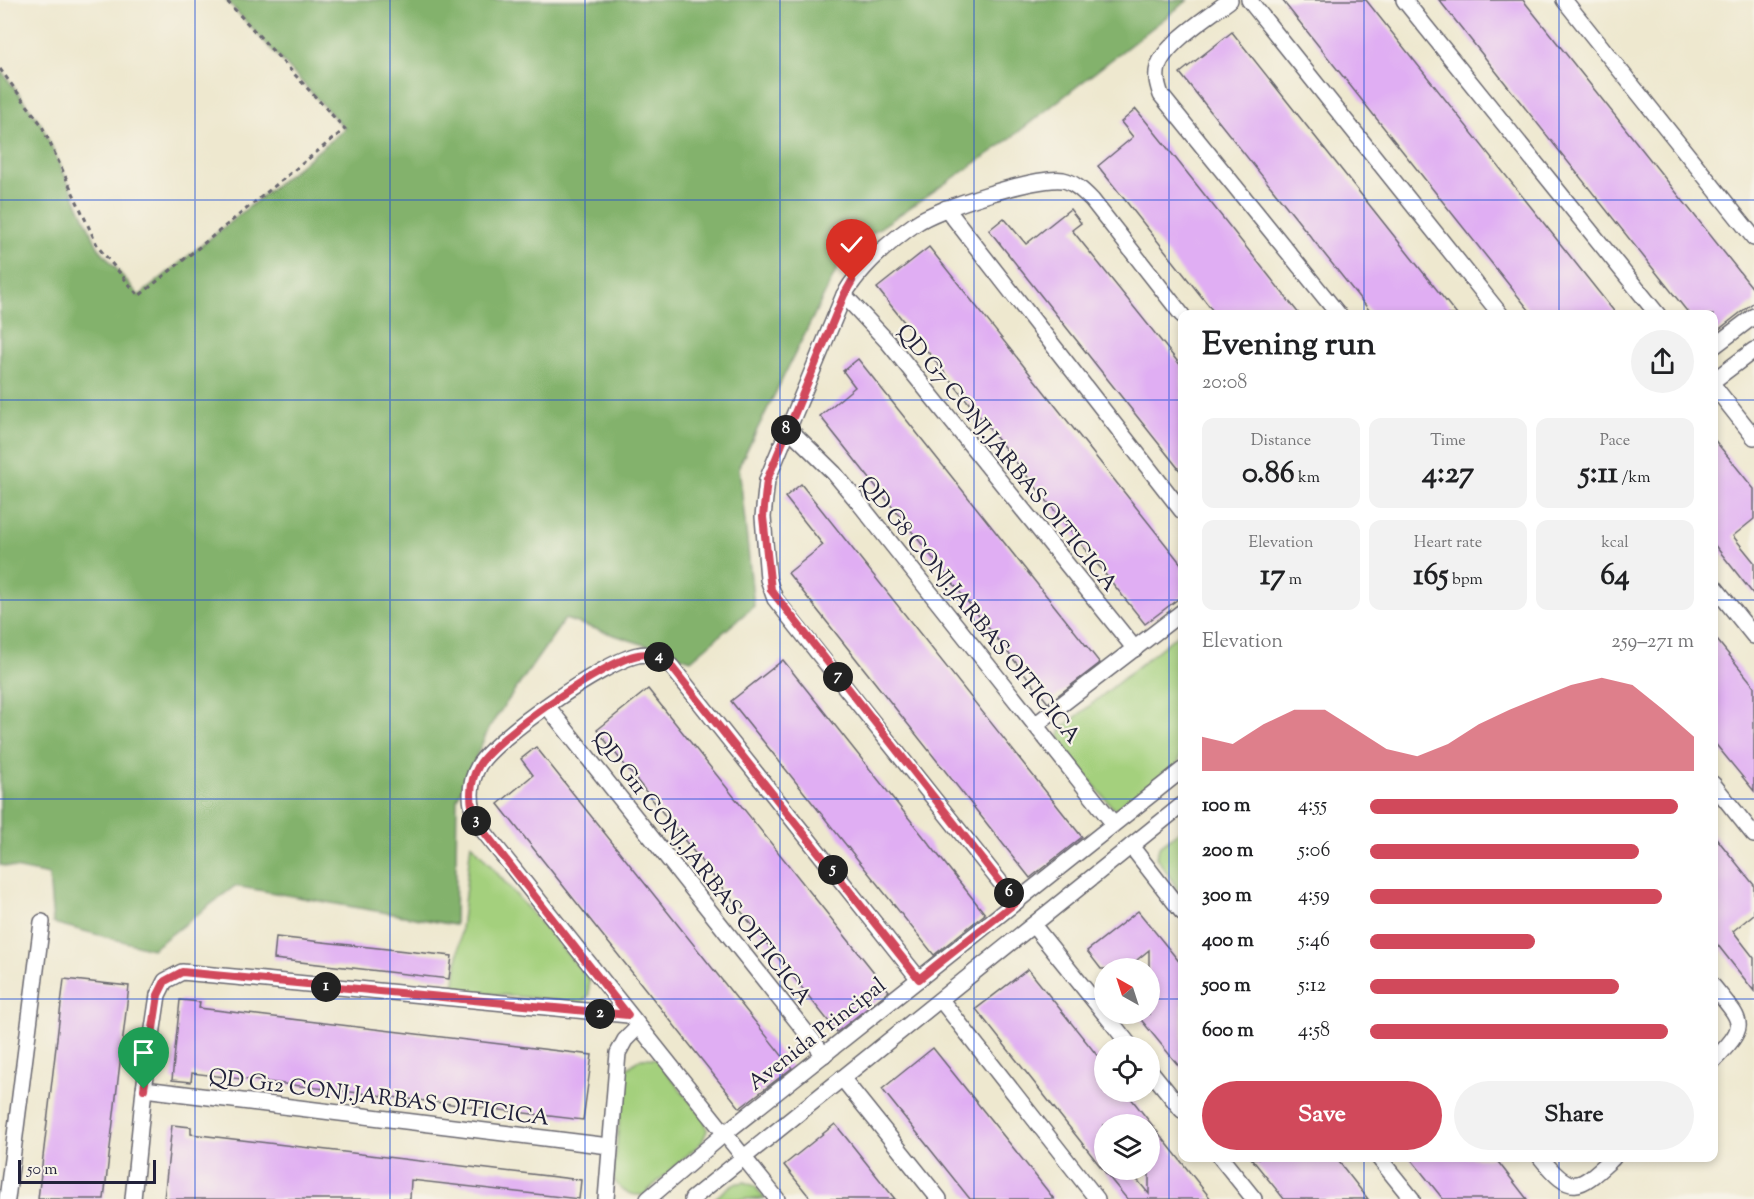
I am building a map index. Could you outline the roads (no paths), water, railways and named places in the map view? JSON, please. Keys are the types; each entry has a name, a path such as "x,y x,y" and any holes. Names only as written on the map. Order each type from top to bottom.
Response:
{"street":[{"path":"1230,0 1166,51 1158,66 1156,80 1161,95 1335,310"},
{"path":"1249,0 1497,310"},
{"path":"1404,0 1654,310"},
{"path":"1564,0 1754,238"},
{"path":"1016,902 775,599 768,579 763,499 767,480 787,427 844,295 869,262 915,223 946,208 1044,179 1065,180 1082,189 1092,200 1178,310"},
{"path":"946,208 1178,506"},
{"name":"QD G7 CONJ.JARBAS OITICICA","path":"844,295 888,342 1135,649"},
{"path":"1718,343 1754,316"},
{"path":"1718,379 1754,350"},
{"path":"1718,389 1754,436"},
{"name":"QD G8 CONJ.JARBAS OITICICA","path":"787,427 834,473 1113,824"},
{"path":"1718,591 1754,636"},
{"path":"1035,725 1178,615"},
{"path":"777,1199 477,823 471,807 473,778 480,764 547,706 616,662 636,655 650,654 662,658 671,666 919,979"},
{"name":"QD G11 CONJ.JARBAS OITICICA","path":"547,706 824,1055"},
{"name":"Avenida Principal","path":"648,1199 724,1134 1178,773"},
{"path":"1718,790 1754,836"},
{"path":"692,1199 1178,809"},
{"path":"1131,846 1178,907"},
{"path":"7,1199 42,922"},
{"path":"1033,925 1094,1001"},
{"path":"133,1199 144,1089 158,995 165,981 182,972 633,1021"},
{"path":"1718,992 1737,1015 1740,1026 1736,1037 1718,1056"},
{"path":"941,1000 1097,1199"},
{"path":"606,1199 618,1053 633,1021"},
{"path":"1112,1024 1122,1036"},
{"path":"842,1078 939,1199"},
{"path":"1160,1083 1178,1105"},
{"name":"QD G12 CONJ.JARBAS OITICICA","path":"144,1089 609,1146"},
{"path":"1224,1162 1254,1199"},
{"path":"1382,1162 1412,1199"},
{"path":"1543,1162 1558,1180 1568,1185 1581,1184 1590,1179 1609,1162"}]}
